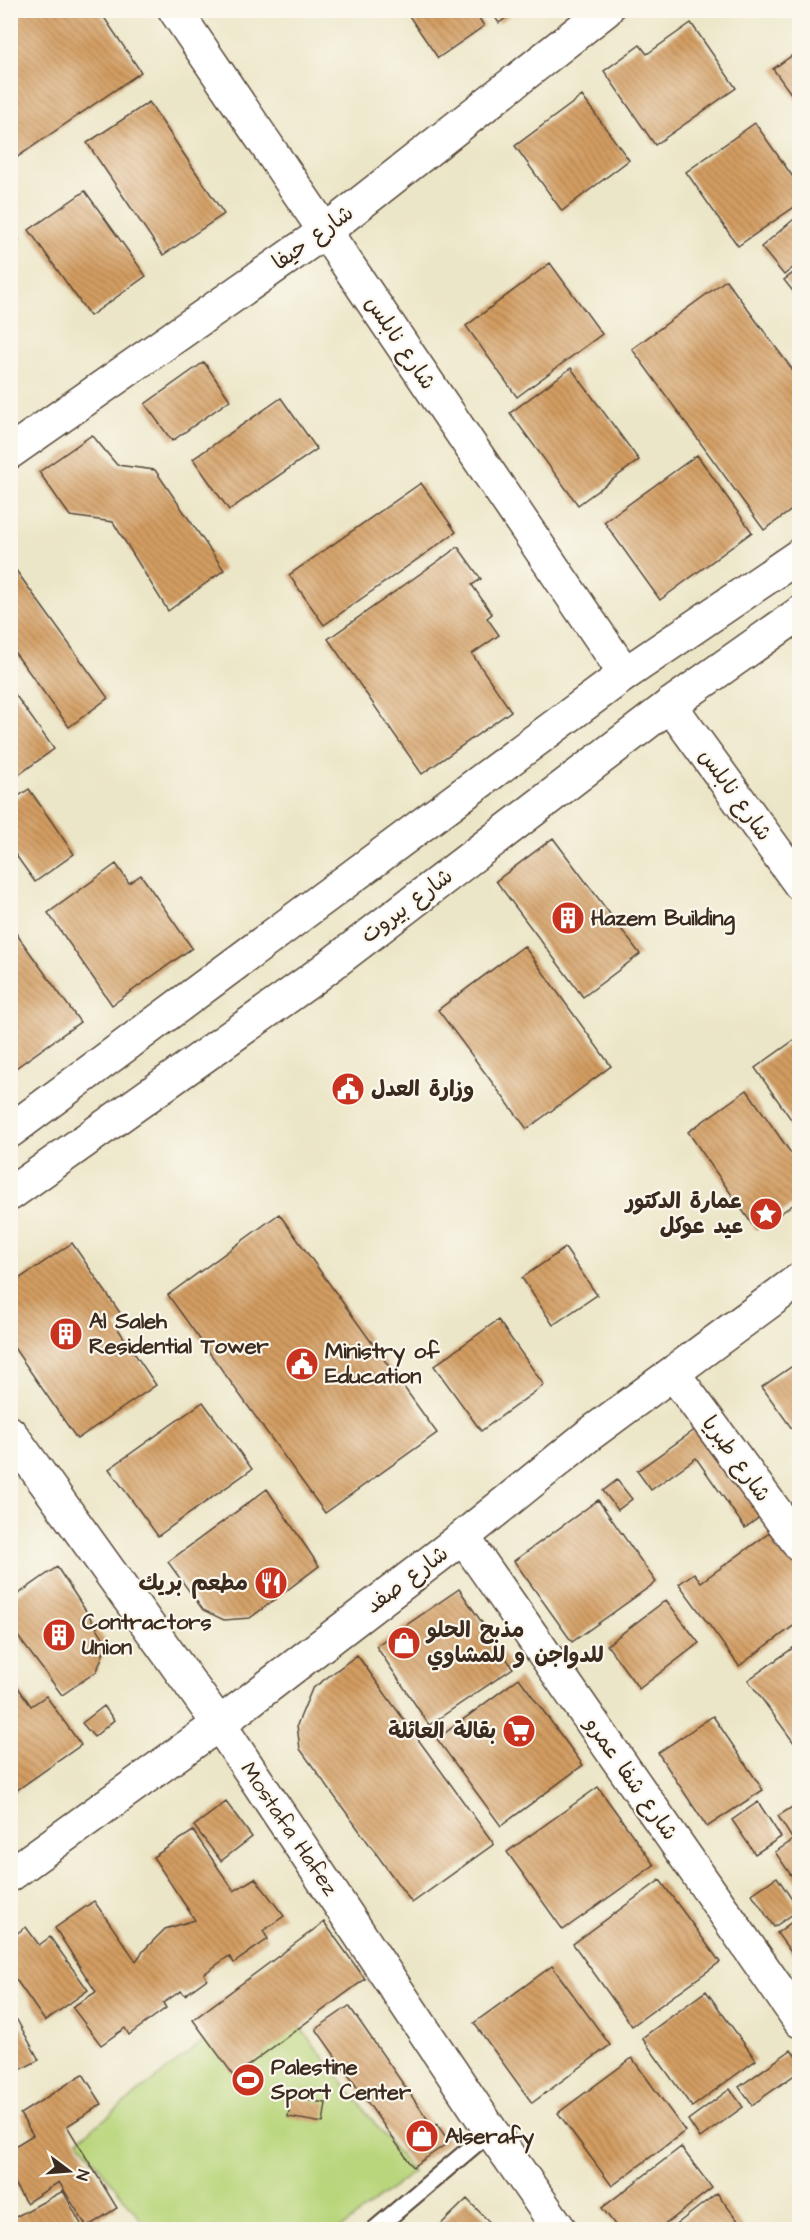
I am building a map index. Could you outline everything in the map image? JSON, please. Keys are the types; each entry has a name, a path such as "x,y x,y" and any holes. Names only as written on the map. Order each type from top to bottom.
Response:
{"street":[{"name":"شارع نابلس","path":"175,10 626,675"},
{"name":"شارع حيفا","path":"10,452 324,232 606,10"},
{"path":"10,1131 626,675 800,555"},
{"name":"شارع بيروت","path":"10,1194 311,980 669,705 800,613"},
{"name":"شارع نابلس","path":"669,705 800,884"},
{"name":"شارع صفد","path":"10,1875 219,1724 463,1537 590,1434 800,1279"},
{"name":"شارع طبريا","path":"673,1373 800,1545"},
{"name":"Mostafa Hafez","path":"10,1433 219,1724 491,2131 560,2229"},
{"name":"شارع شفا عمرو","path":"463,1537 800,2021"}],"lane":[{"path":"374,2229 491,2131"}],"green space":[{"name":"Palestine Sport Center","path":"270,1989 413,2172 340,2229 148,2229 78,2140"}],"building":[{"path":"10,10 99,10 141,72 10,162"},
{"path":"405,10 474,10 484,26 438,58"},
{"path":"490,10 517,10 499,23"},
{"path":"691,23 736,88 655,145 604,71 640,45 647,54"},
{"path":"800,50 800,106 773,69"},
{"path":"582,96 629,160 562,211 515,146"},
{"path":"149,102 224,214 163,255 87,143"},
{"path":"755,123 800,187 800,203 738,246 686,172"},
{"path":"85,191 146,276 90,316 29,230"},
{"path":"800,214 800,262 784,275 761,247"},
{"path":"10,229 19,240 10,246"},
{"path":"550,263 602,334 517,397 466,326"},
{"path":"800,268 800,300 784,280"},
{"path":"726,280 800,380 800,504 764,530 632,349"},
{"path":"204,362 230,400 172,441 145,404"},
{"path":"571,368 639,460 578,505 510,413"},
{"path":"281,398 317,449 229,510 193,459"},
{"path":"92,435 117,465 155,470 224,570 168,611 113,522 70,516 39,472"},
{"path":"697,455 752,532 660,600 604,522"},
{"path":"421,483 456,532 324,625 289,575"},
{"path":"458,547 481,579 472,585 492,614 487,618 499,635 472,654 511,711 422,774 328,639"},
{"path":"10,562 108,698 69,727 10,646"},
{"path":"14,693 54,749 10,781 10,696"},
{"path":"29,789 74,854 35,882 10,847 10,802"},
{"name":"Hazem Building","path":"553,838 640,954 583,997 496,881"},
{"path":"116,864 129,883 141,875 192,948 112,1005 48,913"},
{"path":"10,925 80,1022 10,1072"},
{"path":"524,946 611,1066 527,1129 438,1010"},
{"path":"800,1036 800,1132 755,1068"},
{"path":"747,1090 800,1166 800,1200 756,1230 688,1132"},
{"name":"Ministry of Education","path":"279,1214 437,1433 325,1513 168,1295"},
{"name":"Al Saleh Residential Tower","path":"72,1243 125,1320 116,1326 156,1385 77,1439 10,1342 10,1285"},
{"path":"565,1248 597,1295 553,1325 522,1278"},
{"path":"498,1320 544,1385 481,1431 434,1366"},
{"path":"800,1361 800,1440 762,1387"},
{"path":"203,1402 252,1469 158,1536 109,1469"},
{"path":"703,1424 766,1512 745,1528 696,1458 651,1490 637,1471"},
{"path":"617,1480 632,1499 618,1510 603,1491"},
{"path":"267,1489 319,1566 250,1618 224,1620 203,1610 168,1562"},
{"path":"598,1500 656,1582 572,1642 514,1561"},
{"path":"772,1531 800,1569 800,1621 739,1666 679,1584 694,1573 701,1582"},
{"name":"Contractors Union","path":"57,1567 107,1643 97,1671 62,1695 10,1626 10,1600"},
{"path":"459,1589 513,1668 429,1725 376,1646"},
{"path":"666,1600 699,1643 639,1689 607,1645"},
{"path":"800,1643 800,1751 748,1680"},
{"path":"357,1655 494,1844 412,1903 300,1749 297,1725 312,1689"},
{"path":"10,1676 31,1706 46,1696 81,1745 10,1795"},
{"path":"519,1678 583,1765 501,1826 437,1739"},
{"path":"104,1706 114,1720 94,1737 82,1723"},
{"path":"713,1716 763,1790 707,1827 658,1753"},
{"path":"598,1787 654,1865 563,1930 507,1852"},
{"path":"226,1802 252,1837 221,1861 194,1826"},
{"path":"758,1802 781,1837 755,1854 732,1820"},
{"path":"800,1802 800,1888 775,1852 793,1840 778,1816"},
{"path":"193,1831 234,1891 255,1878 284,1916 263,1931 268,1939 234,1963 229,1956 204,1974 207,1979 185,1995 181,1991 163,2003 166,2008 129,2035 125,2028 101,2045 72,2007 96,1992 55,1928 94,1901 136,1961 165,1929 195,1920 153,1857"},
{"path":"777,1877 799,1910 774,1927 752,1894"},
{"path":"660,1880 720,1962 632,2026 573,1944"},
{"path":"800,1916 800,1965 777,1933"},
{"path":"324,1922 365,1979 234,2076 193,2020"},
{"path":"26,1927 39,1945 50,1937 88,1990 45,2021 10,1971 10,1948 14,1946 10,1938"},
{"path":"552,1966 610,2045 532,2103 474,2023"},
{"path":"706,1991 756,2060 692,2107 642,2038"},
{"path":"349,2006 433,2127 437,2124 449,2142 413,2167 316,2029"},
{"path":"17,2020 39,2060 10,2075 10,2023"},
{"path":"791,2050 800,2062 800,2071 752,2105 739,2087"},
{"path":"632,2058 685,2131 612,2186 558,2113"},
{"path":"83,2074 102,2104 67,2126 117,2208 87,2227 59,2182 26,2203 10,2177 10,2149 33,2135 20,2114"},
{"path":"730,2089 743,2107 700,2138 688,2120"},
{"path":"291,2098 326,2103 323,2123 288,2117"},
{"path":"681,2147 712,2188 658,2230 619,2230 602,2208"},
{"path":"63,2191 84,2230 10,2230 10,2220"},
{"path":"717,2193 745,2230 669,2230"},
{"path":"467,2199 497,2230 435,2230"}],"place":[{"name":"Hazem Building","path":"568,918"},
{"name":"وزارة العدل","path":"348,1089"},
{"name":"عمارة الدكتور عيد عوكل","path":"766,1214"},
{"name":"Al Saleh Residential Tower","path":"66,1334"},
{"name":"Ministry of Education","path":"302,1364"},
{"name":"مطعم بريك","path":"271,1583"},
{"name":"Contractors Union","path":"59,1635"},
{"name":"مذبح الحلو للدواجن و للمشاوي","path":"404,1643"},
{"name":"بقالة العائلة","path":"519,1731"},
{"name":"Palestine Sport Center","path":"248,2080"},
{"name":"Alserafy","path":"422,2136"}]}
